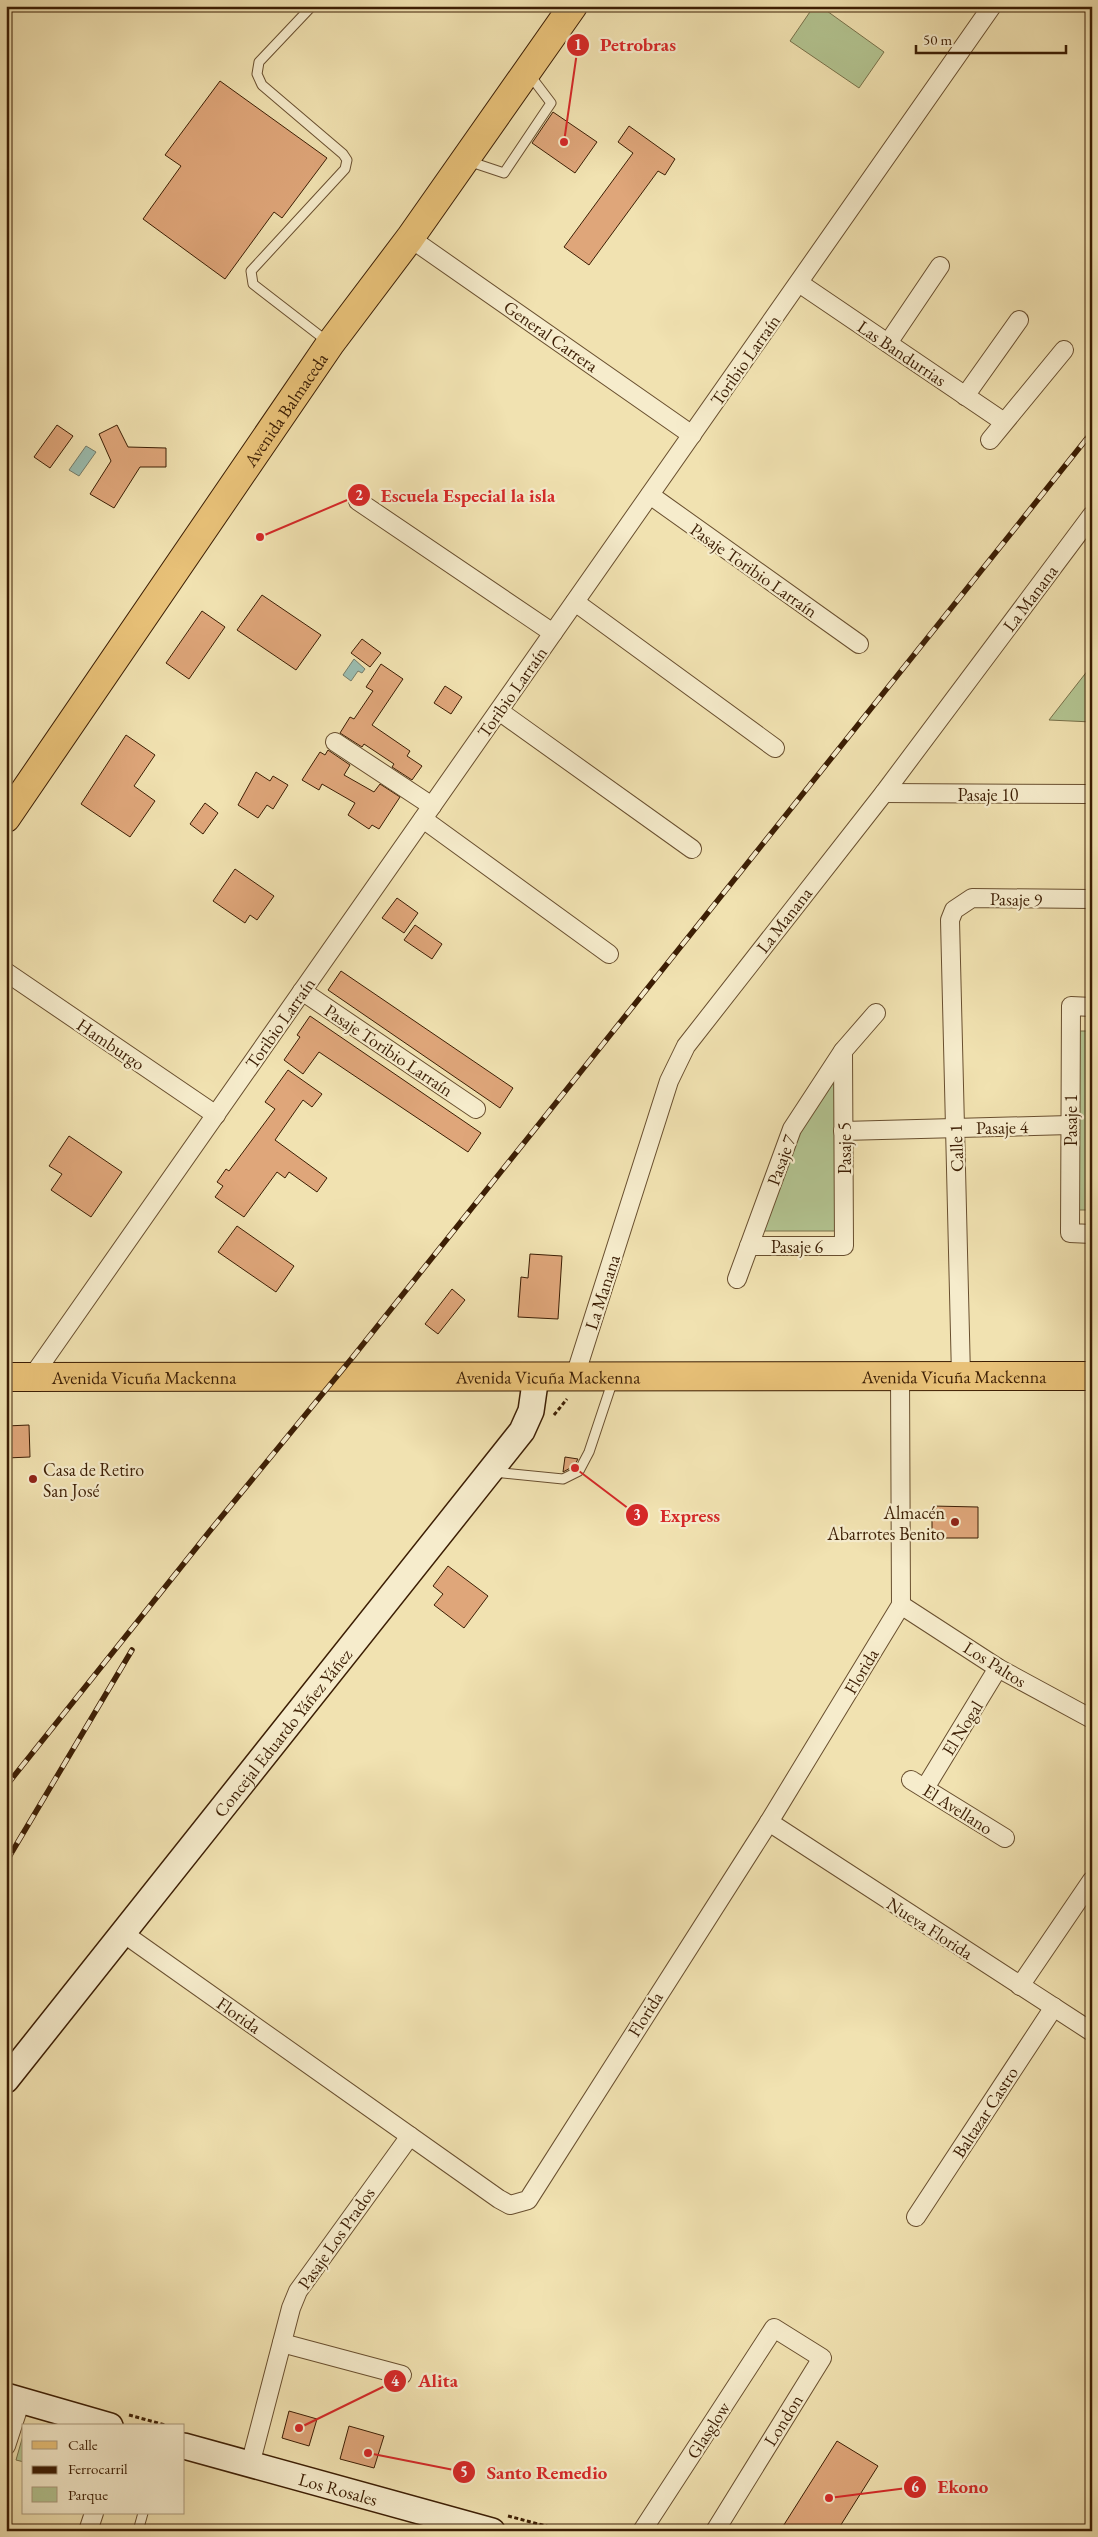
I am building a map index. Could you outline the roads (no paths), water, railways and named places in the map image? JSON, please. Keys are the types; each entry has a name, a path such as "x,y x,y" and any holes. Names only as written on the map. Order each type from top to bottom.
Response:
{"main road":[{"name":"Avenida Balmaceda","path":"6,818 330,344 410,238 573,6"},
{"name":"Avenida Vicuña Mackenna","path":"19,1377 1092,1376"}],"street":[{"name":"Toribio Larraín","path":"19,1377 216,1115 992,6"},
{"name":"General Carrera","path":"410,238 692,434"},
{"path":"888,343 940,266"},
{"name":"Las Bandurrias","path":"799,283 1004,422"},
{"path":"965,396 1020,320"},
{"path":"990,440 1064,350"},
{"name":"Pasaje Toribio Larraín","path":"650,495 859,644"},
{"path":"358,501 553,633"},
{"name":"La Manana","path":"575,1376 667,1087 677,1062 696,1032 884,793 1092,516"},
{"path":"575,602 775,748"},
{"path":"499,711 692,849"},
{"path":"335,742 609,954"},
{"name":"Pasaje 10","path":"884,793 1092,794"},
{"name":"Pasaje 9","path":"950,920 954,910 972,898 1092,899"},
{"name":"Calle 1","path":"950,920 961,1376"},
{"name":"Hamburgo","path":"6,972 216,1115"},
{"name":"Pasaje Toribio Larraín","path":"302,991 476,1109"},
{"name":"Pasaje 1","path":"1092,1007 1071,1006 1070,1125 1070,1233 1092,1234"},
{"name":"Pasaje 7","path":"737,1279 792,1129 843,1051 876,1013"},
{"name":"Pasaje 5","path":"843,1051 844,1246"},
{"name":"Pasaje 4","path":"843,1131 1070,1125"},
{"name":"Pasaje 6","path":"749,1246 844,1246"},
{"name":"Concejal Eduardo Yáñez Yáñez","path":"6,2080 528,1422 536,1376"},
{"path":"900,1376 901,1605"},
{"name":"Los Paltos","path":"901,1605 998,1668 1092,1719"},
{"name":"Florida","path":"123,1933 504,2203 517,2205 528,2200 769,1822 901,1605"},
{"name":"El Nogal","path":"918,1784 998,1668"},
{"name":"El Avellano","path":"918,1784 1005,1838"},
{"name":"Nueva Florida","path":"769,1822 1092,2032"},
{"path":"1020,1986 1092,1880"},
{"name":"Baltazar Castro","path":"916,2217 1054,2007"},
{"name":"Pasaje Los Prados","path":"250,2465 291,2308 305,2279 410,2136"},
{"name":"Glasglow","path":"642,2531 774,2328"},
{"name":"London","path":"714,2531 822,2358 774,2328"},
{"path":"282,2343 402,2375"},
{"path":"6,2446 14,2398 103,2424"},
{"name":"Los Rosales","path":"185,2446 480,2529"},
{"path":"88,2531 94,2514"}],"lane":[{"path":"312,6 259,62 257,74 262,85 343,154 347,160 345,169 251,271 251,278 253,284 330,344"},
{"path":"466,160 504,173 552,103 527,72"},
{"path":"489,1472 564,1480 579,1471 589,1452 615,1376"},
{"path":"138,2531 143,2514"}],"railway":[{"path":"6,1786 209,1532 352,1358 1092,432"},
{"path":"6,1862 132,1650"}],"place":[{"name":"Petrobras","path":"564,142"},
{"name":"Escuela Especial la isla","path":"260,537"},
{"name":"Express","path":"575,1468"},
{"name":"Casa de Retiro San José","path":"33,1479"},
{"name":"Almacén Abarrotes Benito","path":"955,1522"},
{"name":"Alita","path":"299,2428"},
{"name":"Santo Remedio","path":"368,2453"},
{"name":"Ekono","path":"829,2498"}]}
